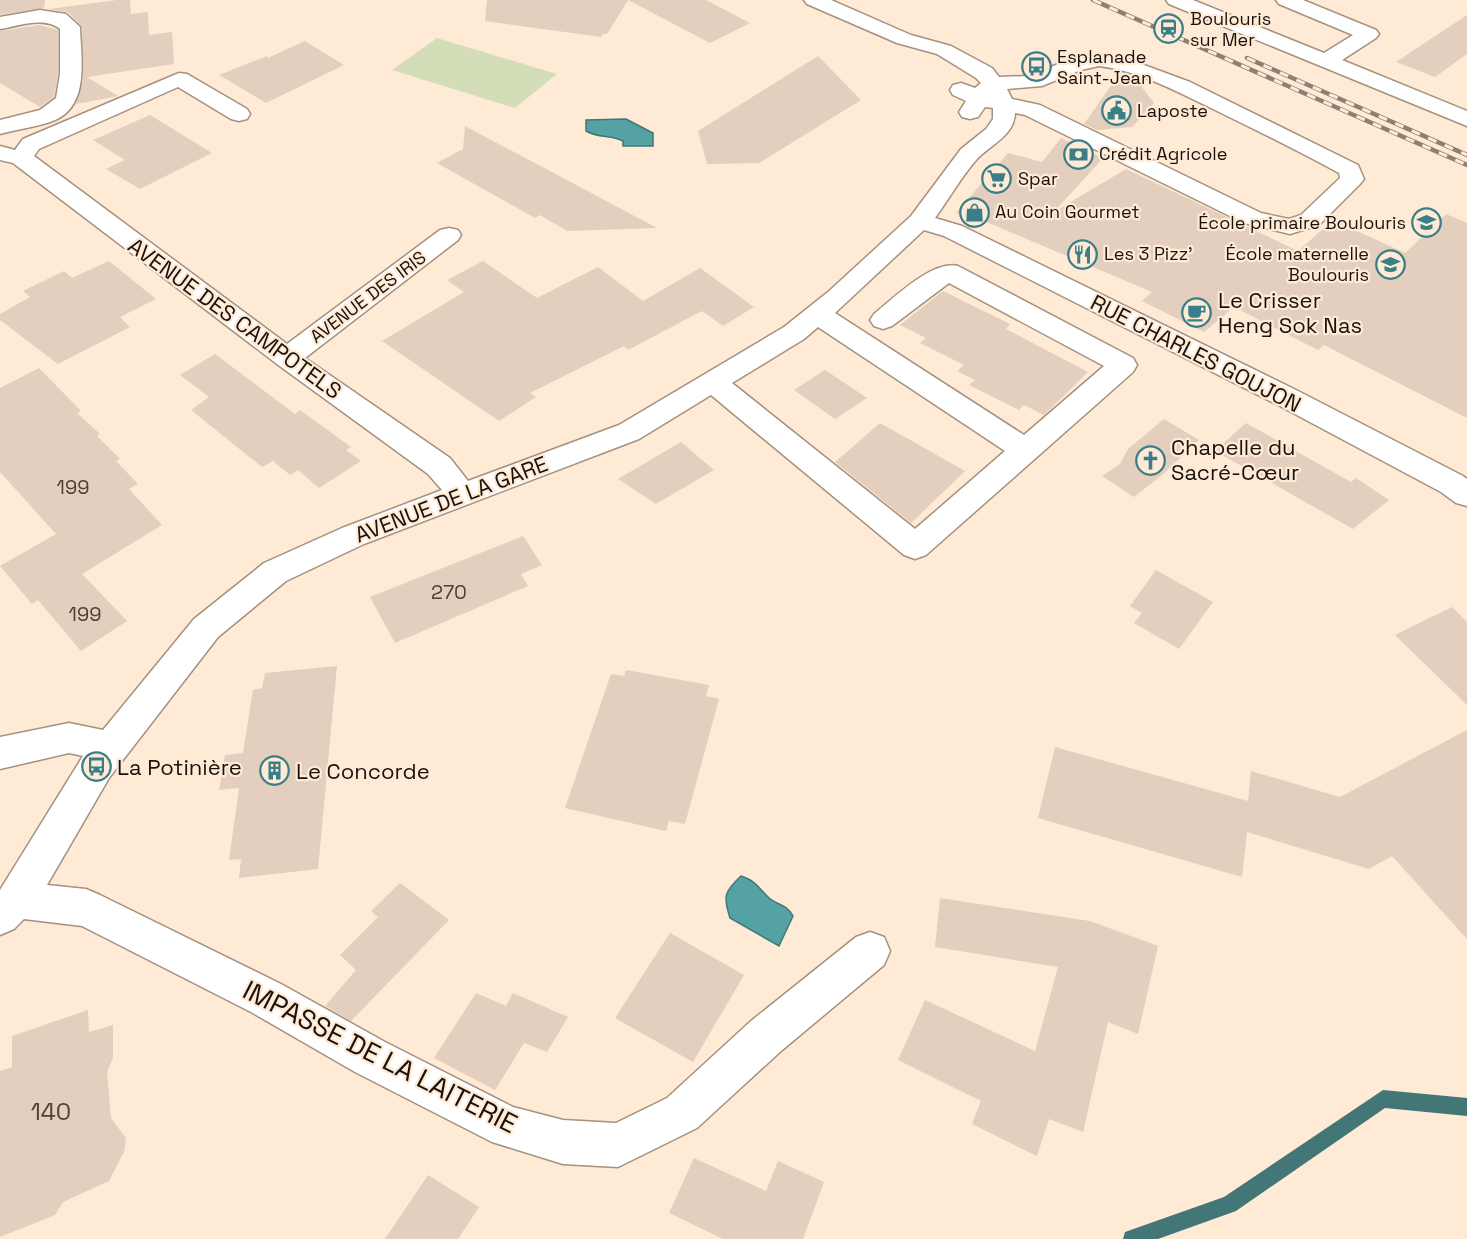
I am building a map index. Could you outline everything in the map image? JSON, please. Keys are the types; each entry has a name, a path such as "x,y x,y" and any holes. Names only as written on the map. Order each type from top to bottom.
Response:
{"street":[{"path":"814,0 904,39 944,50 962,58 984,73 976,97 969,154"},
{"path":"1176,0 1467,119"},
{"path":"1286,0 1369,34 1325,62"},
{"path":"0,23 40,16 59,18 70,27 71,74 66,101 48,115 0,127"},
{"path":"904,39 928,56 976,97 1004,106 1032,110 1253,218 1290,227 1310,220 1352,179 1350,170 1282,134 1167,79 1114,62 1097,60 1071,66 1032,82 976,97"},
{"path":"0,175 31,144 179,79 239,114"},
{"name":"AVENUE DE LA GARE","path":"9,908 96,766 111,747 206,628 275,572 353,536 629,432 795,333 920,221 969,154 994,134 1004,119 1004,106"},
{"name":"AVENUE DES CAMPOTELS","path":"16,158 287,358 439,466 463,495"},
{"name":"RUE CHARLES GOUJON","path":"920,221 953,231 1288,398 1452,484 1467,495"},
{"name":"AVENUE DES IRIS","path":"287,358 449,235"},
{"path":"713,382 915,547 1123,365 949,272 936,279 884,320"},
{"path":"818,314 1025,450"},
{"path":"0,753 69,738 111,747"},
{"name":"IMPASSE DE LA LAITERIE","path":"9,908 86,908 266,998 370,1057 507,1128 563,1142 618,1145 682,1113 766,1036 870,951"}],"green space":[{"path":"437,38 557,74 515,108 392,70"}],"water":[{"path":"626,119 653,133 653,146 623,146 623,141 586,131 586,120"},
{"path":"741,876 753,882 770,899 787,908 793,916 779,946 730,918 726,895"}],"building":[{"path":"0,0 45,0 44,8 0,15"},
{"path":"130,0 131,14 148,12 149,35 172,32 174,64 87,77 118,96 76,104 83,80 82,27 68,12 49,9"},
{"path":"487,0 628,0 607,34 601,37 485,21"},
{"path":"628,0 706,0 750,23 710,43"},
{"path":"1467,15 1467,54 1435,77 1396,62"},
{"path":"39,25 58,30 58,74 54,97 40,107 0,83 0,31"},
{"path":"305,41 344,65 266,103 219,75 267,56 268,58"},
{"path":"818,56 861,100 759,163 707,164 698,131"},
{"path":"1117,77 1138,82 1154,103 1132,127 1097,130 1084,124"},
{"path":"150,115 212,153 140,189 106,169 125,160 93,140"},
{"path":"465,126 657,228 567,231 540,215 535,218 437,163 463,149"},
{"path":"1061,138 1103,158 1054,212 1126,169 1298,251 1333,220 1405,253 1446,214 1467,223 1467,418 1324,345 1318,350 1234,307 1204,332 1142,301 1152,292 989,223 956,213 1008,153 1042,162"},
{"path":"109,261 156,299 120,317 130,327 58,364 0,320 0,314 30,297 23,291 64,271 72,278"},
{"path":"483,261 537,298 598,267 643,301 700,268 754,307 723,326 702,311 628,350 624,346 530,393 536,397 499,421 382,341 464,292 447,280"},
{"path":"943,291 1010,324 1006,329 1088,372 1044,415 1024,405 1019,410 969,385 975,380 957,371 964,365 920,343 926,338 900,325"},
{"path":"215,354 295,414 300,410 351,447 346,450 361,461 319,488 298,470 290,475 273,461 262,467 191,410 209,397 180,375"},
{"path":"39,368 81,411 77,413 100,434 97,436 120,459 116,461 138,484 129,489 162,525 82,574 127,621 81,651 38,600 32,604 0,566 56,534 0,472 0,388"},
{"path":"825,370 867,398 835,419 794,390"},
{"name":"Chapelle du Sacré-Cœur","path":"1164,419 1199,440 1162,475 1134,497 1102,476 1120,464 1128,449"},
{"path":"880,423 965,471 911,523 835,462"},
{"path":"1246,423 1351,482 1356,478 1389,500 1353,529 1215,451"},
{"path":"681,442 714,470 656,504 618,479"},
{"path":"523,536 542,565 521,574 528,586 395,643 370,597"},
{"path":"1156,570 1213,602 1179,649 1134,623 1142,613 1130,606"},
{"path":"1452,607 1467,622 1467,705 1395,635"},
{"name":"Le Concorde","path":"337,666 318,869 239,878 241,859 229,860 239,788 219,790 225,755 243,753 253,690 262,688 265,673"},
{"path":"626,670 709,685 706,696 719,699 685,824 669,821 666,831 565,808 611,674 624,676"},
{"path":"1467,730 1467,939 1392,856 1369,869 1247,832 1242,877 1038,818 1055,747 1248,801 1251,771 1340,797"},
{"path":"400,883 449,920 351,1021 325,1006 356,970 340,955 378,917 371,911"},
{"path":"940,898 1090,921 1158,946 1138,1034 1108,1022 1083,1132 1049,1119 1037,1156 972,1124 981,1101 898,1060 925,1000 1035,1051 1058,967 935,947"},
{"path":"670,933 744,975 693,1062 615,1018"},
{"path":"476,993 506,1006 513,993 568,1017 547,1052 524,1043 495,1090 434,1058"},
{"path":"88,1010 89,1032 113,1025 113,1058 107,1072 111,1118 126,1138 124,1152 109,1181 63,1202 55,1215 0,1237 0,1071 12,1067 12,1036"},
{"path":"694,1158 766,1191 778,1161 824,1182 803,1239 723,1239 669,1213"},
{"path":"428,1175 479,1207 458,1239 385,1239"}],"waterway":[{"path":"1132,1239 1229,1204 1383,1099 1467,1107"}],"railway":[{"path":"1093,0 1467,165"},
{"path":"1247,58 1467,155"}],"place":[{"name":"Boulouris sur Mer","path":"1169,29"},
{"name":"Esplanade Saint-Jean","path":"1036,67"},
{"name":"Laposte","path":"1116,111"},
{"name":"Crédit Agricole","path":"1078,154"},
{"name":"Spar","path":"997,179"},
{"name":"Au Coin Gourmet","path":"974,212"},
{"name":"École primaire Boulouris","path":"1427,223"},
{"name":"Les 3 Pizz'","path":"1083,254"},
{"name":"École maternelle Boulouris","path":"1390,264"},
{"name":"Le Crisser Heng Sok Nas","path":"1197,313"},
{"name":"Chapelle du Sacré-Cœur","path":"1150,460"},
{"name":"La Potinière","path":"96,767"},
{"name":"Le Concorde","path":"275,771"}]}
